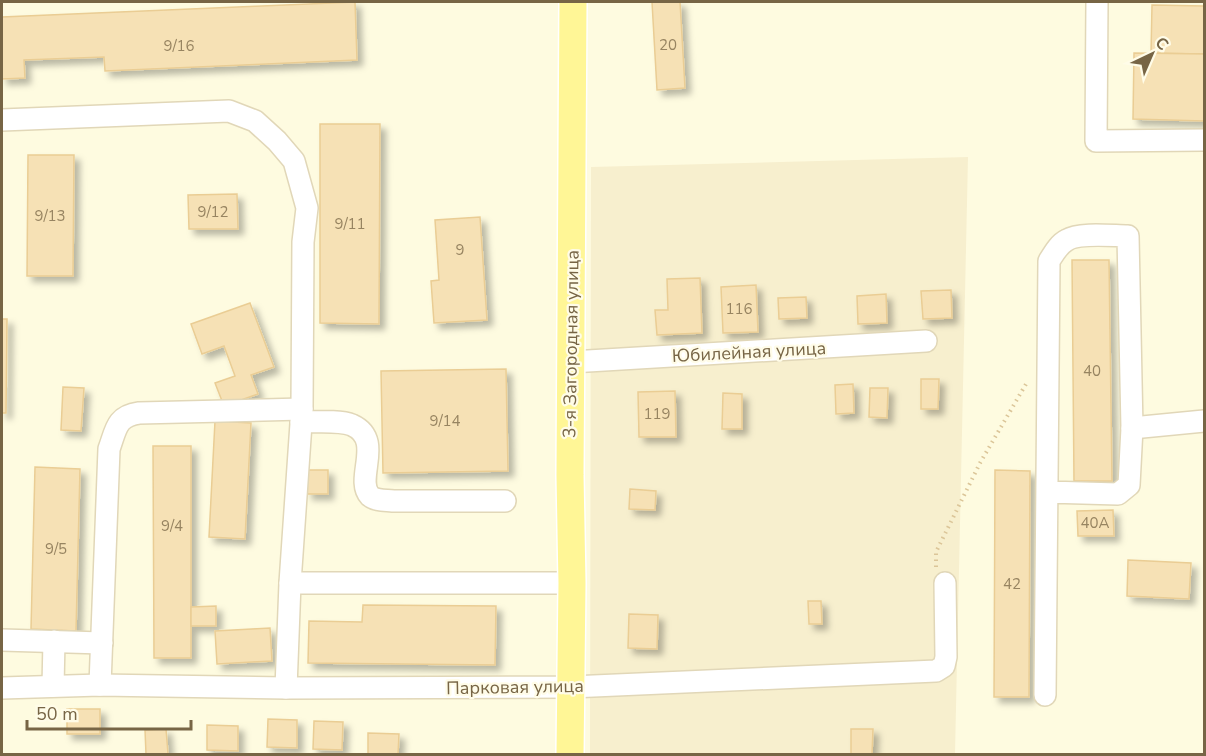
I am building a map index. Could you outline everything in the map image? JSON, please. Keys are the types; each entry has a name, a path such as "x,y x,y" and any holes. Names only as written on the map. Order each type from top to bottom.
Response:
{"main road":[{"name":"3-я Загородная улица","path":"570,754 573,2"}],"lane":[{"path":"1097,2 1096,141 1204,140"},
{"path":"2,120 229,111 255,121 267,130 294,161 306,208 303,242 301,416 286,688"},
{"path":"1045,695 1049,261 1066,240 1075,237 1128,236 1132,428 1129,485 1118,494 1047,492"},
{"name":"Юбилейная улица","path":"571,362 926,341"},
{"path":"99,685 109,449 119,422 127,415 139,413 301,416 349,424 362,430 368,445 366,487 370,495 377,499 505,501"},
{"path":"1132,428 1204,421"},
{"path":"290,583 572,583"},
{"name":"Парковая улица","path":"2,688 99,685 286,688 571,687 936,671 944,666 946,657 945,583"},
{"path":"2,640 102,643"},
{"path":"53,686 54,641"}],"path":[{"path":"945,583 936,568 936,552 980,463 1029,379"}],"shaded area":[{"path":"968,157 955,754 590,754 591,167"}],"building":[{"path":"355,2 357,60 105,71 104,57 24,60 25,78 2,79 2,17"},
{"path":"652,2 680,2 685,88 657,90"},
{"path":"1152,5 1204,6 1204,54 1151,53"},
{"path":"1134,53 1204,54 1204,121 1133,119"},
{"path":"320,124 380,124 379,324 320,323"},
{"path":"28,155 74,155 73,276 27,276"},
{"path":"237,194 238,229 189,229 188,195"},
{"path":"480,217 487,320 434,323 431,281 439,280 435,220"},
{"path":"1072,260 1109,260 1112,481 1074,481"},
{"path":"700,278 702,333 657,335 655,310 668,310 667,279"},
{"path":"756,285 758,332 723,333 721,287"},
{"path":"951,290 952,318 923,319 921,291"},
{"path":"886,294 887,323 858,324 857,296"},
{"path":"806,297 807,318 779,319 778,298"},
{"path":"250,303 274,367 251,375 258,394 224,406 215,383 235,376 224,346 202,354 191,324"},
{"path":"2,319 7,319 6,413 2,413"},
{"path":"506,369 508,471 383,473 381,371"},
{"path":"921,379 939,379 938,409 921,409"},
{"path":"853,384 854,413 836,414 835,385"},
{"path":"63,387 84,388 81,431 61,430"},
{"path":"870,388 888,388 887,418 869,417"},
{"path":"675,391 676,437 639,437 638,392"},
{"path":"723,393 742,394 742,429 722,429"},
{"path":"215,421 251,423 245,539 209,537"},
{"path":"153,446 191,446 191,658 154,658"},
{"path":"35,467 80,469 76,631 31,629"},
{"path":"307,470 328,470 328,494 307,494"},
{"path":"995,470 1030,471 1029,697 994,697"},
{"path":"630,489 656,491 655,510 629,509"},
{"path":"1113,510 1114,536 1078,536 1077,511"},
{"path":"1128,560 1191,563 1189,599 1127,596"},
{"path":"808,601 821,601 822,624 809,624"},
{"path":"363,605 496,606 495,665 308,663 309,621 362,622"},
{"path":"216,606 216,626 191,626 191,607"},
{"path":"629,614 658,615 657,649 628,648"},
{"path":"270,628 272,661 217,664 215,631"},
{"path":"67,709 100,709 100,734 67,734"},
{"path":"268,719 297,720 297,748 267,747"},
{"path":"314,721 343,722 342,750 313,749"},
{"path":"207,725 238,726 238,751 207,750"},
{"path":"166,729 168,754 146,754 145,730"},
{"path":"851,729 873,729 872,754 851,754"},
{"path":"368,733 399,734 398,754 368,754"}]}
